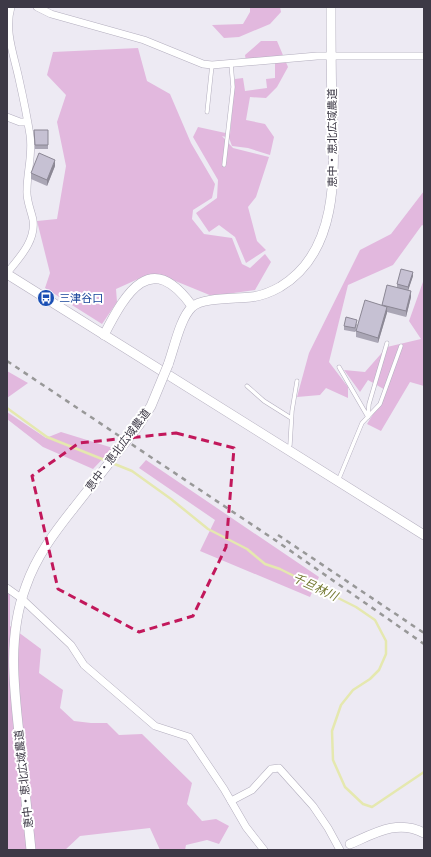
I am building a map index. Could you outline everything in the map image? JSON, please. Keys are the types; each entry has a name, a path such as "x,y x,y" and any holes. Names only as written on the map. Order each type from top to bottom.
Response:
{"street":[{"path":"11,7 8,24 11,50 30,137 30,157 26,191 33,221 33,236 23,253 7,274 424,535"},
{"path":"36,7 51,14 144,40 204,64 231,64 317,56 424,56"},
{"name":"恵中・恵北広域農道","path":"31,850 14,691 14,637 21,598 39,557 55,531 139,425 150,406 168,365 184,320 192,306 203,302 253,297 272,291 294,276 312,254 325,225 332,193 334,165 331,7"},
{"path":"7,117 20,122 27,122"},
{"path":"104,335 120,304 128,293 144,281 159,280 175,286 192,306"},
{"path":"7,588 21,598 71,645 84,666 155,726 189,737 231,801 246,827 264,850"},
{"path":"231,801 252,790 270,769 279,768 313,806 328,828 340,850"},
{"path":"350,844 393,827 408,827 424,833"}],"lane":[{"path":"224,165 233,88 231,64"},
{"path":"207,112 212,65"},
{"path":"368,417 369,404 387,343"},
{"path":"338,481 362,423 380,404 401,346"},
{"path":"339,367 368,417"},
{"path":"287,449 290,444 291,418 297,381"},
{"path":"247,386 264,401 291,418"}],"highlighted area":[{"path":"176,433 234,448 226,547 193,616 139,632 58,589 32,476 79,443"}],"shaded area":[{"path":"250,7 280,7 281,12 270,24 239,37 224,38 212,25 243,24 250,12"},
{"path":"261,41 277,41 288,67 277,87 266,98 250,97 246,120 265,124 274,137 270,155 248,148 232,146 229,138 222,136 233,148 269,157 256,197 248,207 257,241 266,250 246,263 235,237 219,225 209,232 196,213 217,198 218,180 193,137 198,127 230,134 235,79 243,78 245,91 267,88 266,79 275,78 275,59 246,62 245,55"},
{"path":"138,48 147,81 170,94 191,143 215,184 212,198 193,210 192,219 204,234 232,238 242,264 250,268 265,254 271,262 255,290 212,296 168,278 147,275 116,289 117,302 102,324 45,288 50,273 37,221 57,219 66,166 57,122 66,95 47,75 53,52"},
{"path":"424,191 424,226 422,225 393,265 348,285 329,362 348,387 348,398 326,388 320,395 297,397 309,353 360,250 391,234"},
{"path":"424,279 424,386 410,382 381,431 367,424 387,391 368,380 360,392 344,370 365,372 387,347 421,339 409,321"},
{"path":"7,371 28,383 7,398"},
{"path":"7,412 46,438 61,432 113,448 93,469 43,447 7,419"},
{"path":"146,460 319,577 310,597 200,551 215,520 139,468"},
{"path":"7,593 10,594 10,626 41,649 39,673 63,690 60,708 74,721 107,723 119,735 142,734 192,783 187,804 202,821 216,819 229,826 219,844 207,840 186,845 185,850 160,850 150,828 80,836 65,850 7,850"}],"building":[{"path":"34,130 48,130 48,145 35,145"},
{"path":"39,153 55,160 47,180 31,173"},
{"path":"401,269 413,272 408,287 397,284"},
{"path":"387,285 411,291 406,311 382,305"},
{"path":"365,300 387,307 378,338 356,331"},
{"path":"346,317 357,320 355,328 344,326"}],"waterway":[{"name":"千旦林川","path":"7,408 47,437 132,471 171,499 208,529 247,549 265,564 280,569 356,607 375,620 386,641 386,654 379,670 370,679 353,690 341,705 332,731 333,760 345,787 363,804 372,807 424,772"}],"railway":[{"path":"7,361 275,540 424,644"},
{"path":"278,535 424,633"}],"place":[{"name":"三津谷口","path":"46,298"}]}
